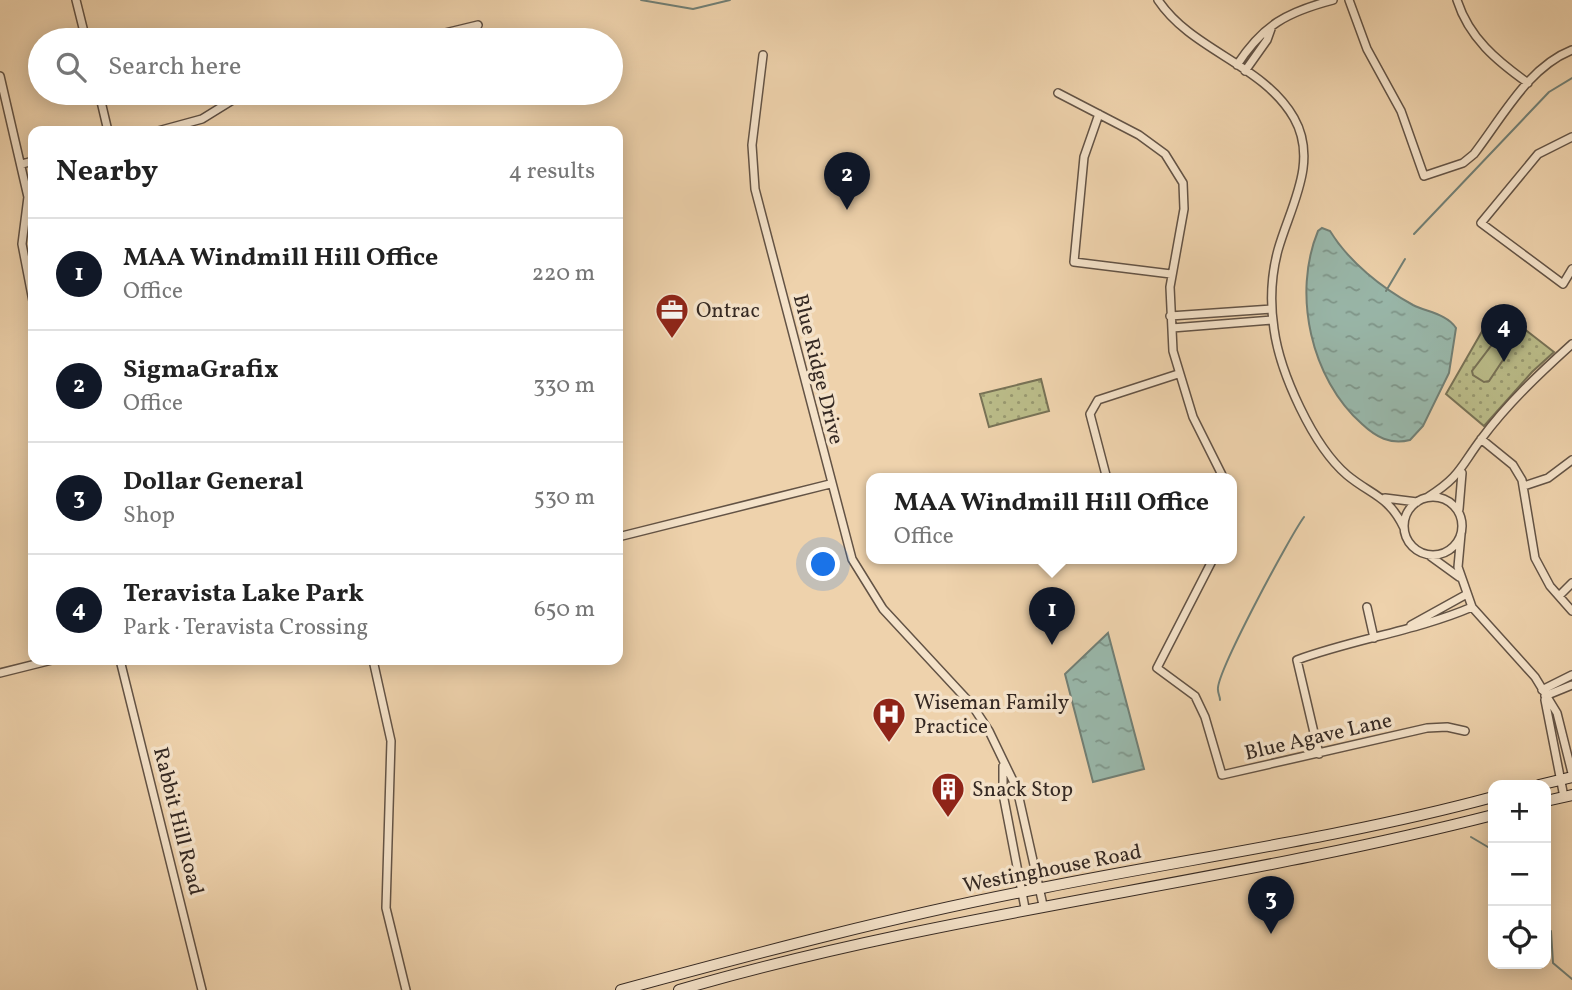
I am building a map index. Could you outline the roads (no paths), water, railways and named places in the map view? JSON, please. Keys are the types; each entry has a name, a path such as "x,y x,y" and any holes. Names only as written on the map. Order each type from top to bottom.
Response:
{"main road":[{"path":"1551,782 1572,775"},
{"name":"Westinghouse Road","path":"621,990 746,954 1039,888 1298,840 1488,798"},
{"name":"Westinghouse Road","path":"679,990 750,970 1025,908 1298,858 1488,816"}],"street":[{"path":"76,0 83,28"},
{"path":"1158,0 1183,29 1268,89 1294,118 1303,148 1302,179 1273,272 1273,320 1286,378 1324,447 1347,475 1381,496 1394,501 1417,502"},
{"path":"1237,65 1261,33 1288,14 1333,0"},
{"path":"1349,0 1367,49 1401,111 1424,176 1463,163 1474,154 1528,83 1551,61 1572,50"},
{"path":"1457,0 1468,25 1481,44 1528,83"},
{"path":"466,28 478,25"},
{"path":"1245,71 1268,40 1272,26"},
{"name":"Blue Ridge Drive","path":"762,55 752,145 755,189 830,484 852,559 870,593 898,627 972,705 999,750 1003,765 1003,794 1025,908"},
{"path":"0,76 22,164 28,209 22,244 28,275"},
{"path":"1058,93 1139,135 1165,154 1183,183 1184,209 1171,274 1170,316 1178,373 1193,417 1221,473"},
{"path":"102,105 107,126"},
{"path":"176,126 202,119 225,105"},
{"path":"1099,114 1084,157 1074,262 1171,274"},
{"path":"1572,136 1538,154 1481,223 1563,284 1572,269"},
{"path":"22,164 28,162"},
{"path":"1170,316 1272,309"},
{"path":"1172,328 1273,320"},
{"path":"1404,528 1407,513 1417,502 1449,485 1481,439 1539,374 1572,344"},
{"path":"1105,473 1090,414 1092,407 1098,400 1178,373"},
{"path":"1481,439 1513,465 1524,486 1535,558 1572,611"},
{"path":"1524,486 1548,478 1572,460"},
{"path":"1465,464 1459,480 1461,534 1458,556 1461,578 1472,607 1535,677 1557,713 1572,775"},
{"path":"623,536 830,484"},
{"path":"1381,496 1395,511 1411,544 1448,566 1461,578"},
{"path":"1429,497 1443,498 1460,514"},
{"path":"1426,554 1444,553 1461,534"},
{"name":"Blue Agave Lane","path":"1210,564 1157,668 1195,696 1205,717 1222,775 1427,728 1447,727 1465,731"},
{"path":"1559,596 1572,583"},
{"path":"1408,628 1467,594"},
{"path":"1367,607 1374,638"},
{"path":"1318,754 1297,660 1434,623 1472,607"},
{"path":"0,673 32,665"},
{"name":"Rabbit Hill Road","path":"121,665 202,990"},
{"path":"374,665 391,741 386,908 407,990"},
{"path":"1543,693 1572,675"},
{"path":"1543,693 1572,685"},
{"path":"1543,693 1560,780 1568,796"},
{"name":"Blue Ridge Drive","path":"1003,765 1017,789 1043,905"}],"water":[{"path":"1322,228 1330,231 1356,264 1390,291 1413,305 1447,319 1456,328 1449,373 1423,426 1410,440 1384,439 1362,424 1344,405 1319,360 1307,308 1307,281 1310,256 1318,231"},
{"path":"1108,633 1144,769 1093,782 1065,674"}],"waterway":[{"path":"641,0 693,9 730,0"},
{"path":"1414,234 1549,92 1572,78"},
{"path":"1386,291 1405,259"},
{"path":"1220,700 1220,679 1228,659 1270,576 1304,517"},
{"path":"1471,837 1488,847"},
{"path":"1551,931 1553,963 1572,979"}],"place":[{"name":"SigmaGrafix","path":"847,210"},
{"name":"Ontrac","path":"672,340"},
{"name":"Teravista Lake Park","path":"1504,362"},
{"name":"MAA Windmill Hill Office","path":"1052,645"},
{"name":"Wiseman Family Practice","path":"889,744"},
{"name":"Snack Stop","path":"948,819"},
{"name":"Dollar General","path":"1271,934"}]}
